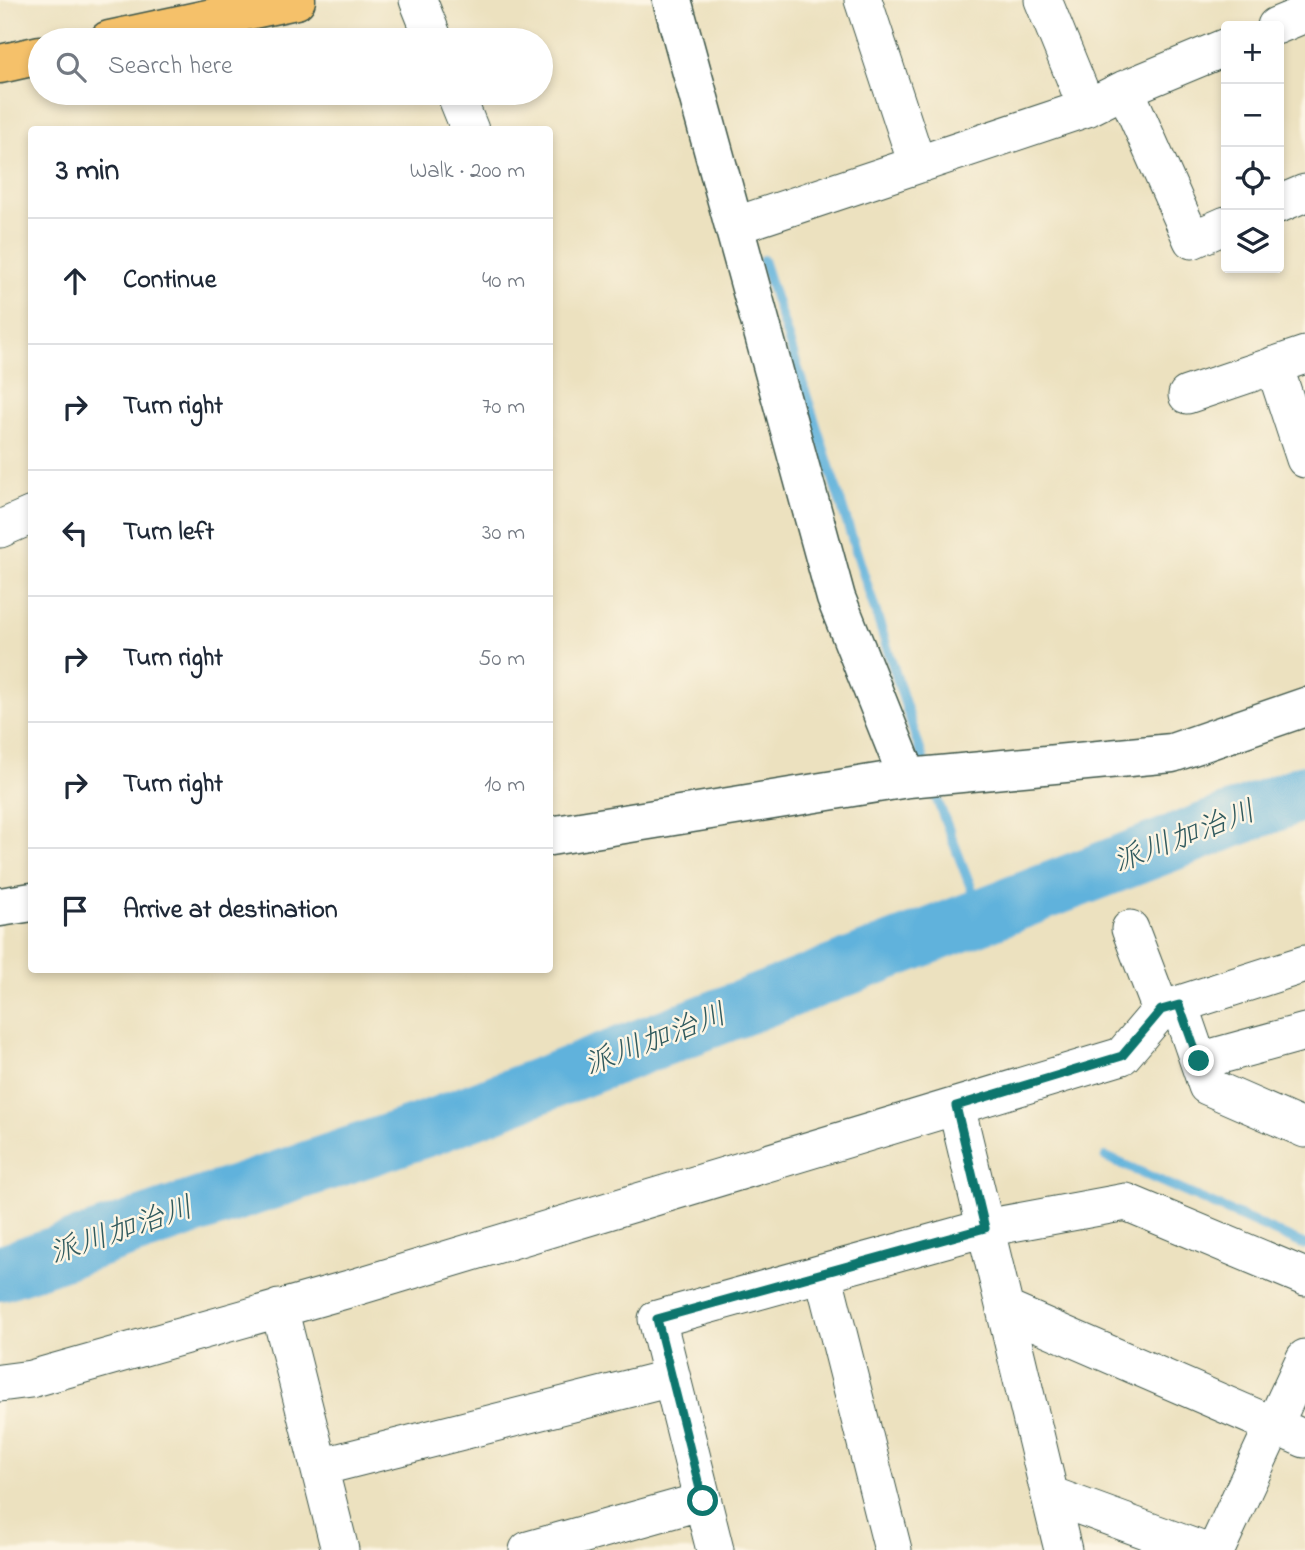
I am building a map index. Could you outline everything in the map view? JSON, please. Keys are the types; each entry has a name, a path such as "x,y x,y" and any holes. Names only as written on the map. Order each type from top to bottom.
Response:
{"main road":[{"path":"165,28 296,0"},
{"path":"0,64 28,58"}],"street":[{"path":"418,0 429,28"},
{"path":"672,0 836,598 908,778"},
{"path":"863,0 917,164"},
{"path":"1043,0 1087,108"},
{"path":"1284,23 1305,14"},
{"path":"734,226 1087,108 1221,49"},
{"path":"1125,89 1192,240 1221,227"},
{"path":"460,105 468,126"},
{"path":"1284,202 1305,193"},
{"path":"1187,395 1289,360 1305,459"},
{"path":"0,529 28,517"},
{"path":"553,836 908,778 1172,753 1305,707"},
{"path":"0,907 28,903"},
{"path":"1130,929 1199,1061 1207,1086 1305,1129"},
{"path":"0,1383 31,1379 356,1287 1122,1056 1170,1008 1305,964"},
{"path":"1199,1061 1305,1031"},
{"path":"956,1106 1050,1495 1054,1548"},
{"path":"715,1550 657,1319 985,1228 1126,1202 1305,1277"},
{"path":"823,1273 893,1550"},
{"path":"279,1308 340,1550"},
{"path":"1005,1309 1289,1433"},
{"path":"1216,1550 1289,1433 1305,1357"},
{"path":"320,1467 671,1378"},
{"path":"1050,1495 1201,1550"},
{"path":"528,1550 703,1501"}],"waterway":[{"path":"763,260 926,769"},
{"path":"931,784 982,916"},
{"name":"派川加治川","path":"0,1273 429,1128 1305,792"},
{"path":"1106,1157 1305,1245"}],"route":[{"path":"703,1501 657,1319 985,1228 956,1106 1122,1056 1161,1010 1179,1005 1199,1061"}]}
